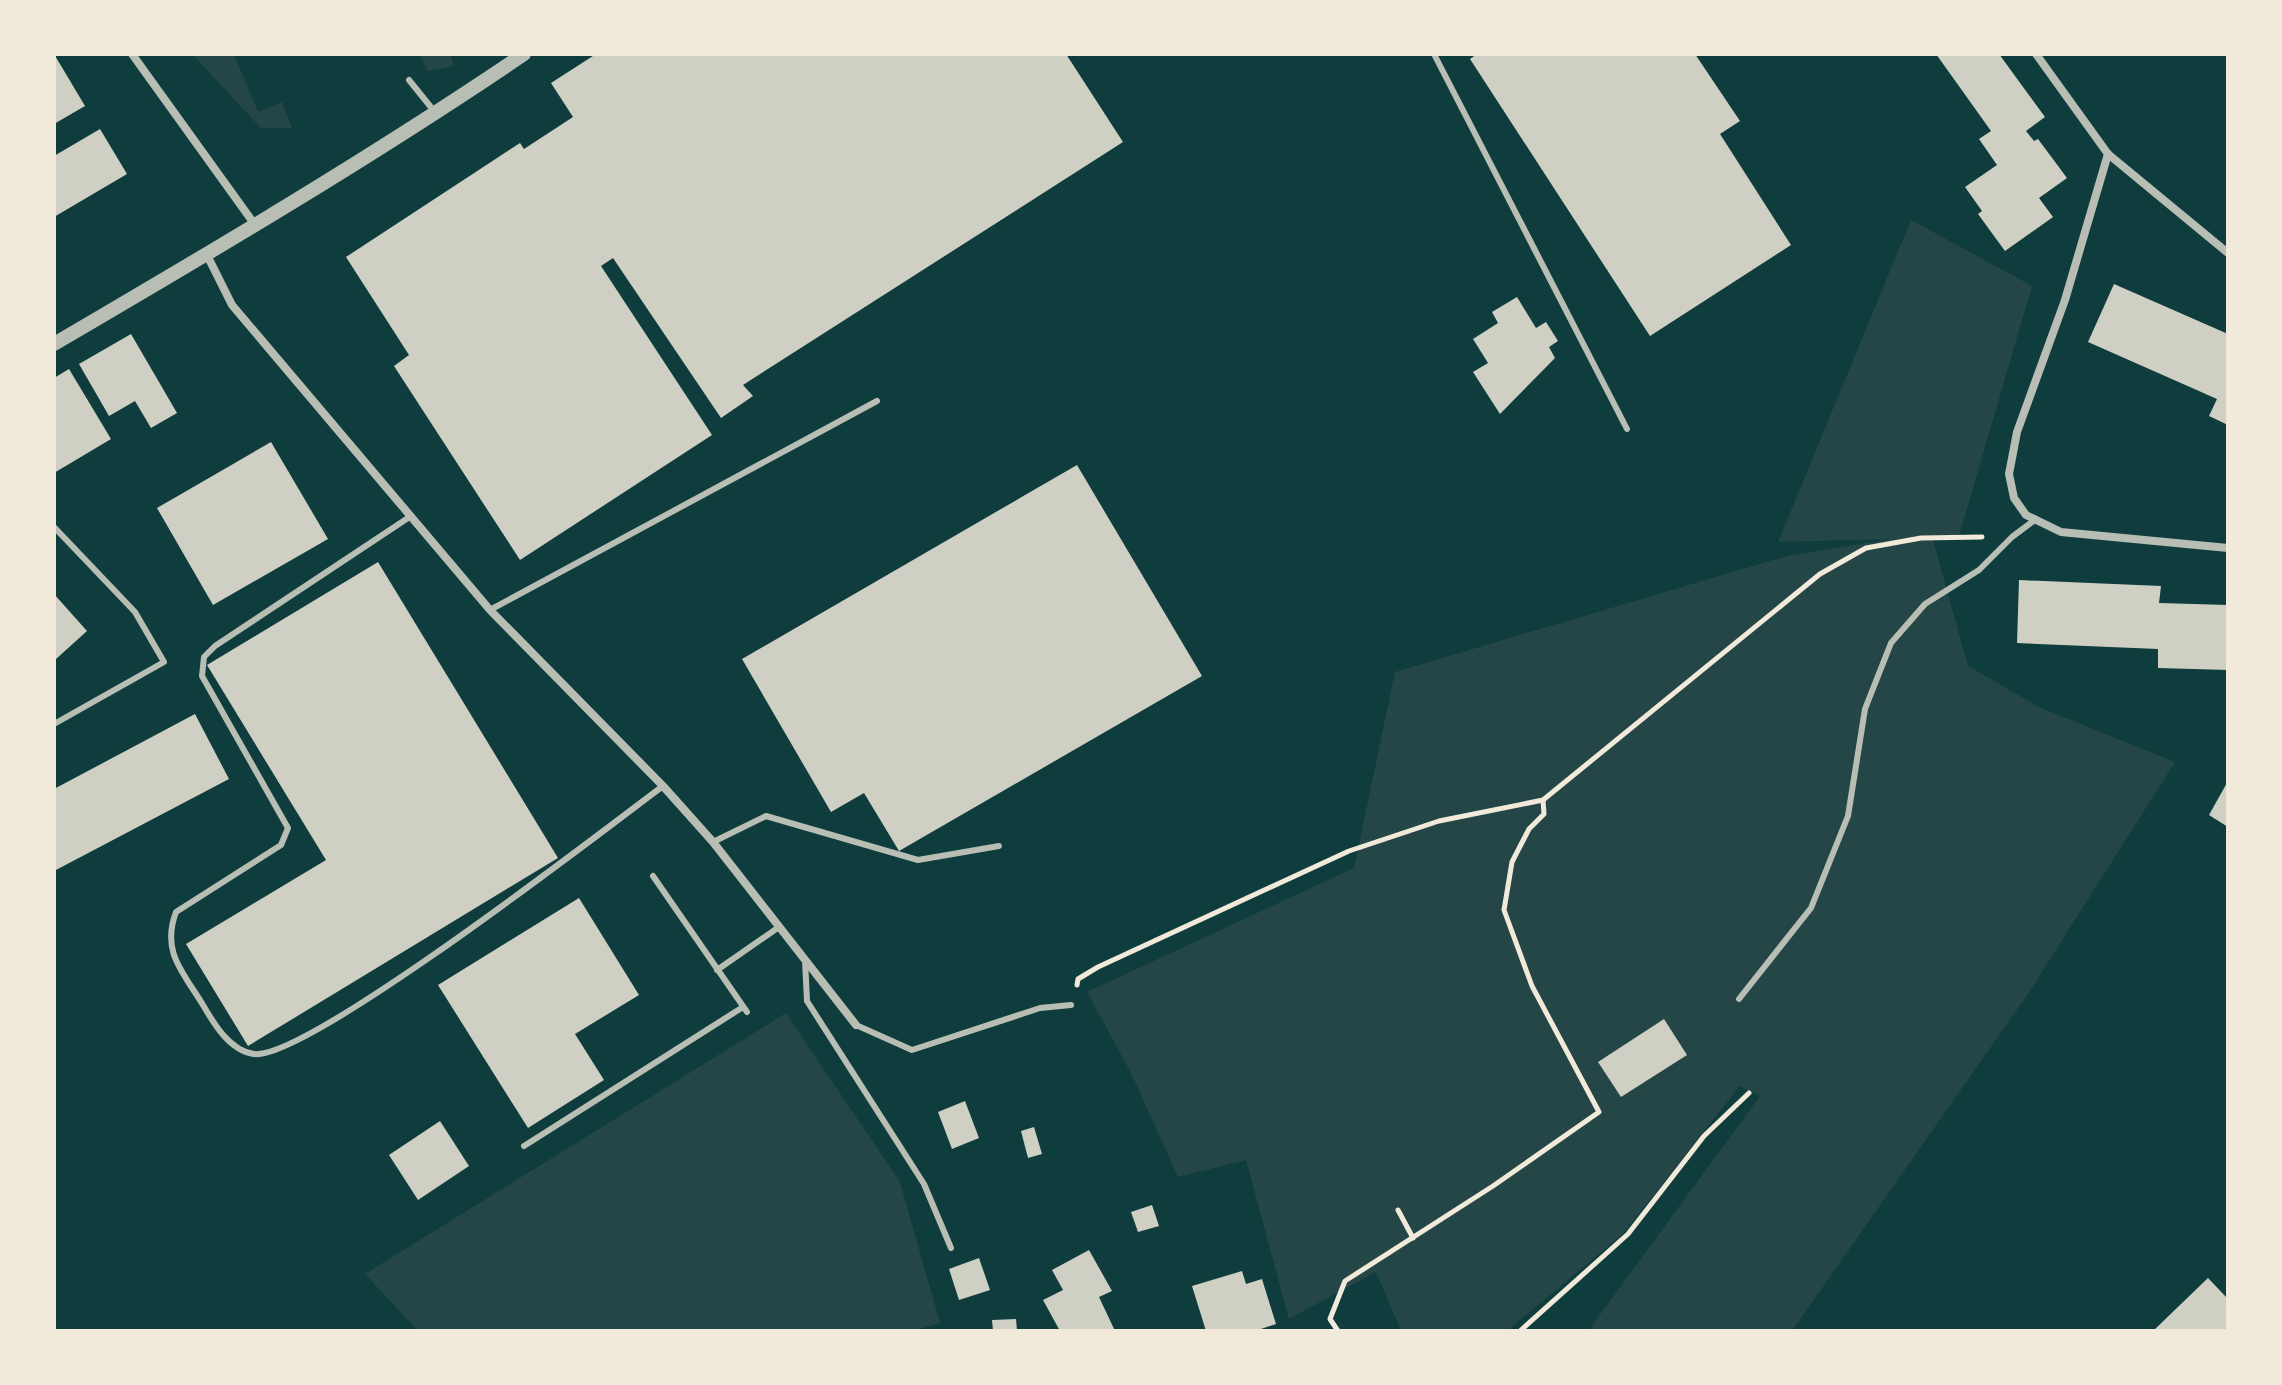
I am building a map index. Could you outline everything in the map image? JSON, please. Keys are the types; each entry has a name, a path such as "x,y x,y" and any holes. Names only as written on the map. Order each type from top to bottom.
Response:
{"street":[{"path":"132,54 255,225"},
{"path":"54,344 207,255 436,114 524,54"},
{"path":"2036,54 2108,154 2228,253"},
{"path":"2108,154 2065,300 2017,432 2009,474 2014,498 2026,515 2061,532 2228,548"},
{"path":"207,255 232,305 490,610 663,786 713,842 856,1025"}],"lane":[{"path":"1434,54 1627,429"},
{"path":"409,80 436,114"},
{"path":"490,610 877,401"},
{"path":"411,516 215,646 204,657 202,676 288,828 281,845 176,912 170,927 170,952 220,1034 251,1054 274,1053 382,991 663,786"},
{"path":"1739,999 1811,908 1848,816 1865,709 1891,643 1925,604 1979,570 2012,537 2036,519"},
{"path":"54,527 135,612 164,662 54,724"},
{"path":"713,842 766,816 918,860 999,846"},
{"path":"524,1146 745,1009 653,876"},
{"path":"717,970 779,927"},
{"path":"805,960 807,1001 924,1184 951,1248"},
{"path":"856,1025 912,1050 1040,1008 1071,1005"}],"path":[{"path":"1071,1005 1078,979 1098,967 1349,851 1439,821 1543,800 1820,574 1866,548 1921,538 2012,537"},
{"path":"1338,1331 1330,1319 1345,1281 1599,1112 1532,986 1504,910 1512,862 1529,829 1544,814 1543,800"},
{"path":"1520,1331 1628,1234 1704,1136 1749,1093"},
{"path":"1398,1210 1413,1238"}],"shaded area":[{"path":"192,54 234,54 258,112 282,102 292,128 261,128"},
{"path":"420,54 450,54 454,66 427,71"},
{"path":"1911,220 2032,286 1959,536 1932,537 1968,666 2039,707 2175,762 2030,991 1792,1331 1588,1331 1760,1096 1740,1086 1623,1234 1507,1331 1401,1331 1376,1272 1289,1319 1246,1160 1178,1177 1131,1073 1087,992 1354,868 1395,672 1787,556 1891,539 1778,542"},
{"path":"786,1013 900,1182 940,1323 913,1331 418,1331 365,1274"}],"building":[{"path":"54,54 85,106 54,124"},
{"path":"596,54 1066,54 1123,142 743,385 753,396 721,418 613,258 601,266 712,435 520,560 394,366 409,355 346,257 520,143 524,149 573,117 551,83"},
{"path":"1477,54 1695,54 1740,121 1720,134 1791,245 1650,336 1470,59"},
{"path":"1936,54 1999,54 2045,117 2026,131 2034,141 2038,139 2067,178 2039,198 2053,217 2005,251 1978,214 1982,211 1965,187 1997,165 1979,139 1991,131"},
{"path":"100,129 127,174 54,217 54,156"},
{"path":"2114,284 2228,334 2228,425 2209,416 2217,399 2088,342"},
{"path":"1517,297 1536,328 1546,322 1558,341 1549,347 1555,358 1500,414 1473,372 1488,363 1473,339 1498,323 1492,312"},
{"path":"131,334 177,413 151,428 135,401 109,416 79,364"},
{"path":"69,369 111,439 54,473 54,378"},
{"path":"271,442 328,539 213,605 157,508"},
{"path":"1077,465 1202,676 899,851 864,793 831,812 742,659"},
{"path":"378,562 558,858 248,1046 186,944 326,860 207,665"},
{"path":"2019,580 2161,586 2159,603 2228,605 2228,670 2158,668 2158,649 2017,643"},
{"path":"54,594 87,631 56,659 54,657"},
{"path":"195,714 229,779 54,871 54,789"},
{"path":"2228,781 2228,827 2209,815"},
{"path":"579,898 639,995 575,1034 604,1080 528,1128 438,985"},
{"path":"1664,1019 1687,1055 1621,1097 1598,1062"},
{"path":"965,1101 979,1138 952,1149 938,1112"},
{"path":"440,1121 469,1166 418,1200 389,1155"},
{"path":"1034,1127 1042,1154 1028,1158 1021,1131"},
{"path":"1152,1205 1159,1226 1138,1232 1131,1212"},
{"path":"1089,1250 1112,1291 1099,1297 1115,1331 1060,1331 1043,1300 1063,1290 1052,1270"},
{"path":"979,1258 990,1290 959,1300 949,1269"},
{"path":"1242,1271 1246,1284 1262,1279 1276,1324 1255,1331 1206,1331 1192,1286"},
{"path":"2208,1278 2228,1299 2228,1331 2153,1331"},
{"path":"1016,1319 1017,1331 993,1331 992,1320"}]}
